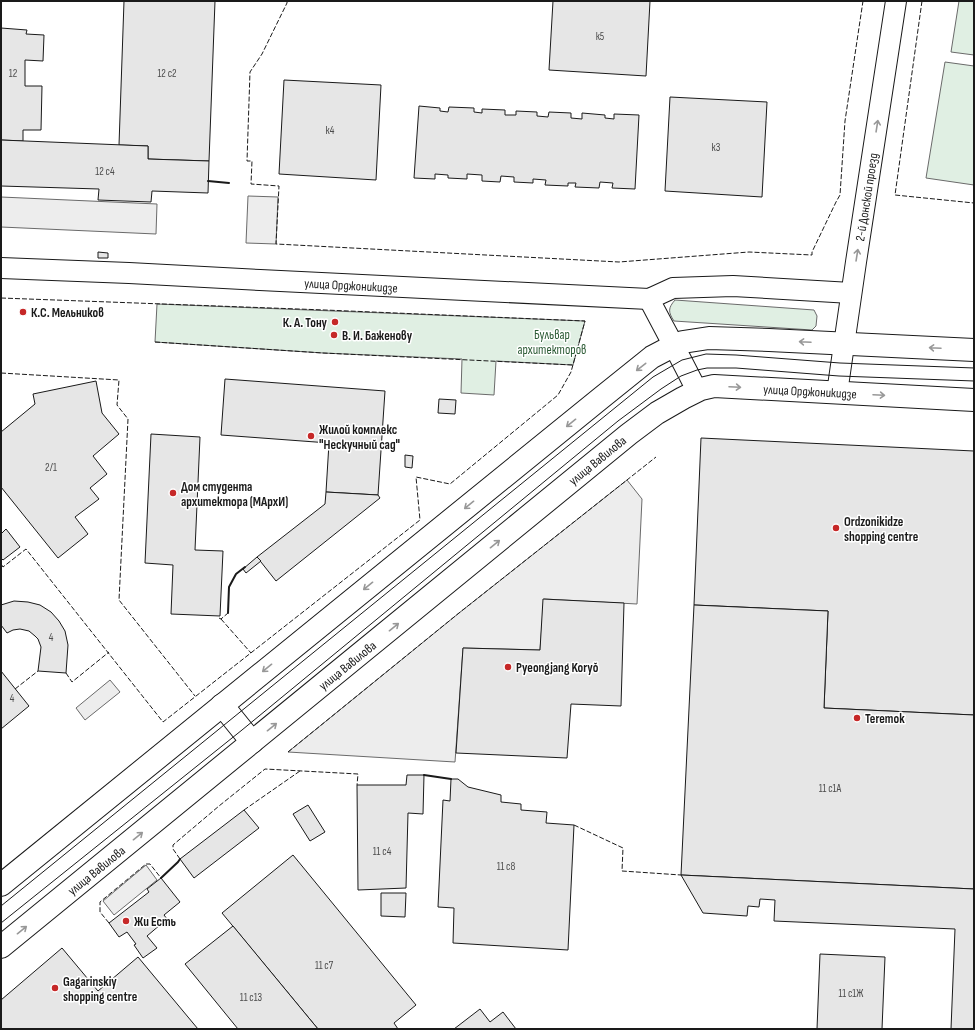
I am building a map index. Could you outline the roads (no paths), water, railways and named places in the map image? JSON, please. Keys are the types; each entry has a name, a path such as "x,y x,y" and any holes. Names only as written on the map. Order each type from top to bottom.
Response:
{"main road":[{"path":"1,885 652,357 683,342 709,338 974,350"},
{"name":"улица Орджоникидзе","path":"697,391 714,386 974,400"},
{"name":"улица Вавилова","path":"1,947 629,434 657,413 697,391"},
{"path":"222,705 252,742"}],"street":[{"name":"2-й Донской проезд","path":"837,393 843,344 896,1"},
{"name":"улица Орджоникидзе","path":"1,268 129,273 649,300"},
{"path":"697,391 649,300 673,288 733,286 851,293"}],"tram line":[{"path":"1,906 653,377 682,360 706,354 840,363 974,368"},
{"path":"1,923 242,730 618,421 681,376 707,368 736,368 839,376 974,381"}],"place":[{"name":"К.С. Мельников","path":"23,312"},
{"name":"К. А. Тону","path":"335,322"},
{"name":"В. И. Баженову","path":"334,335"},
{"name":"Жилой комплекс \"Нескучный сад\"","path":"311,436"},
{"name":"Дом студента архитектора (МАрхИ)","path":"173,493"},
{"name":"Ordzonikidze shopping centre","path":"836,528"},
{"name":"Pyeongjang Koryŏ","path":"508,667"},
{"name":"Teremok","path":"857,718"},
{"name":"Жи Есть","path":"126,921"},
{"name":"Gagarinskiy shopping centre","path":"55,988"}],"park label":[{"name":"Бульвар архитекторов","path":"552,342"}]}
